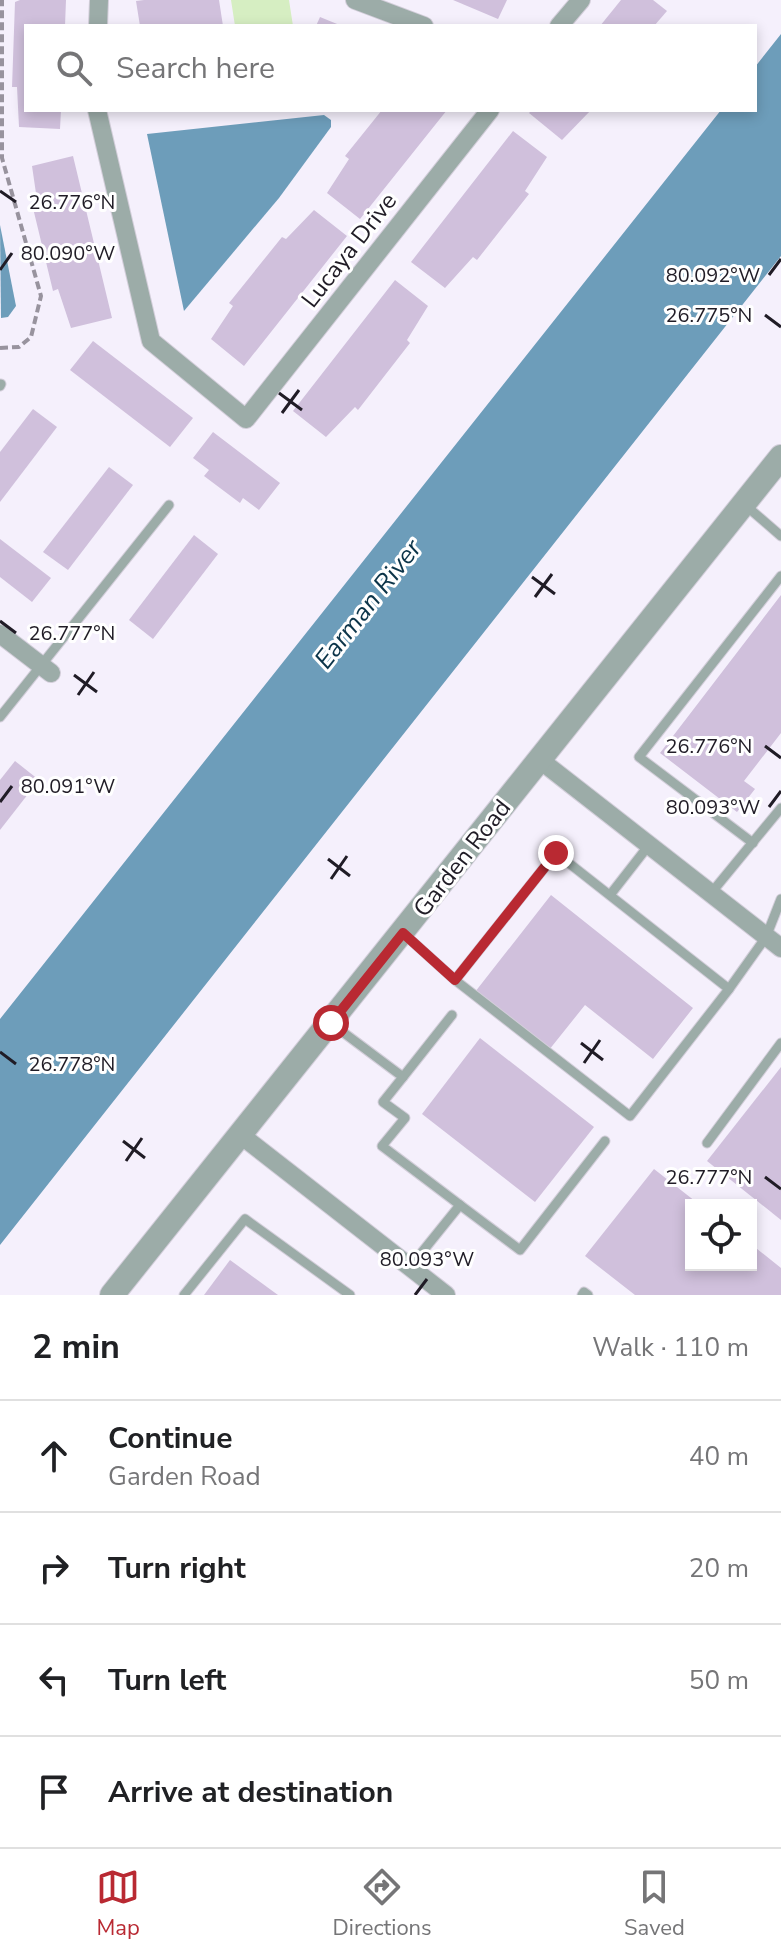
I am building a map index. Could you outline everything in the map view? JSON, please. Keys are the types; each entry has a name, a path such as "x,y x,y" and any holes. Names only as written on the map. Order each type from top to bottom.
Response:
{"street":[{"path":"98,24 99,0"},
{"path":"355,0 419,24"},
{"path":"561,24 581,0"},
{"name":"Lucaya Drive","path":"97,112 151,341 246,419 488,112"},
{"name":"Garden Road","path":"112,1295 780,459"},
{"path":"0,634 46,669"},
{"path":"540,760 774,942"},
{"path":"242,1136 410,1267 426,1289 446,1295"}],"lane":[{"path":"744,504 781,536"},
{"path":"0,717 46,669 169,505"},
{"path":"753,843 639,757 781,576"},
{"path":"712,892 781,808"},
{"path":"610,895 649,845"},
{"path":"455,980 556,853 729,989"},
{"path":"403,933 455,980 630,1116 729,989 774,942 781,899"},
{"path":"452,1015 383,1102 405,1118 382,1146 520,1250 605,1141"},
{"path":"331,1023 403,1077"},
{"path":"707,1143 781,1043"},
{"path":"410,1267 460,1205"},
{"path":"184,1295 245,1219 350,1295"},
{"path":"582,1295 584,1292 588,1295"}],"path":[{"path":"0,348 19,347 31,337 41,296 2,158 2,0"}],"green space":[{"path":"231,0 289,0 293,24 235,24"}],"water":[{"name":"Earman River","path":"781,34 781,256 0,1245 0,1019 719,112 757,112 757,64"},
{"path":"324,115 331,120 331,127 279,198 184,311 147,134"},
{"path":"0,225 16,306 8,317 1,318"}],"building":[{"path":"66,0 65,24 24,24 24,112 61,112 60,129 19,127 17,87 12,87 15,2"},
{"path":"219,0 223,24 140,24 136,1"},
{"path":"453,0 507,0 498,19"},
{"path":"621,0 653,0 667,11 656,24 602,24"},
{"path":"320,17 337,24 317,24"},
{"path":"380,112 445,112 360,219 327,193 349,159 345,156"},
{"path":"530,112 589,112 562,140"},
{"path":"513,131 547,157 525,191 529,194 477,260 473,257 445,288 411,262"},
{"path":"73,156 112,318 71,328 58,289 53,291 33,208 38,207 32,166"},
{"path":"314,210 347,236 244,366 211,339 233,306 229,303 282,237 286,239"},
{"path":"395,280 428,306 407,340 410,343 358,410 355,407 326,437 293,411"},
{"path":"93,341 193,418 170,447 70,370"},
{"path":"33,409 57,427 0,502 0,452"},
{"path":"213,432 280,483 259,510 243,498 240,503 204,476 209,470 193,458"},
{"path":"109,467 133,485 68,570 43,552"},
{"path":"194,535 218,554 153,639 129,620"},
{"path":"0,539 51,578 32,602 0,577"},
{"path":"781,595 781,733 744,781 755,789 737,812 660,753"},
{"path":"15,761 39,780 0,830 0,780"},
{"path":"551,895 693,1008 653,1059 585,1005 549,1050 475,992"},
{"path":"480,1038 594,1127 535,1202 422,1114"},
{"path":"781,1067 781,1220 707,1161"},
{"path":"654,1169 692,1199 685,1199 685,1271 757,1271 757,1249 781,1268 781,1295 635,1295 585,1256"},
{"path":"230,1260 278,1295 204,1295"}],"route":[{"path":"331,1023 403,933 455,980 556,853"}]}
